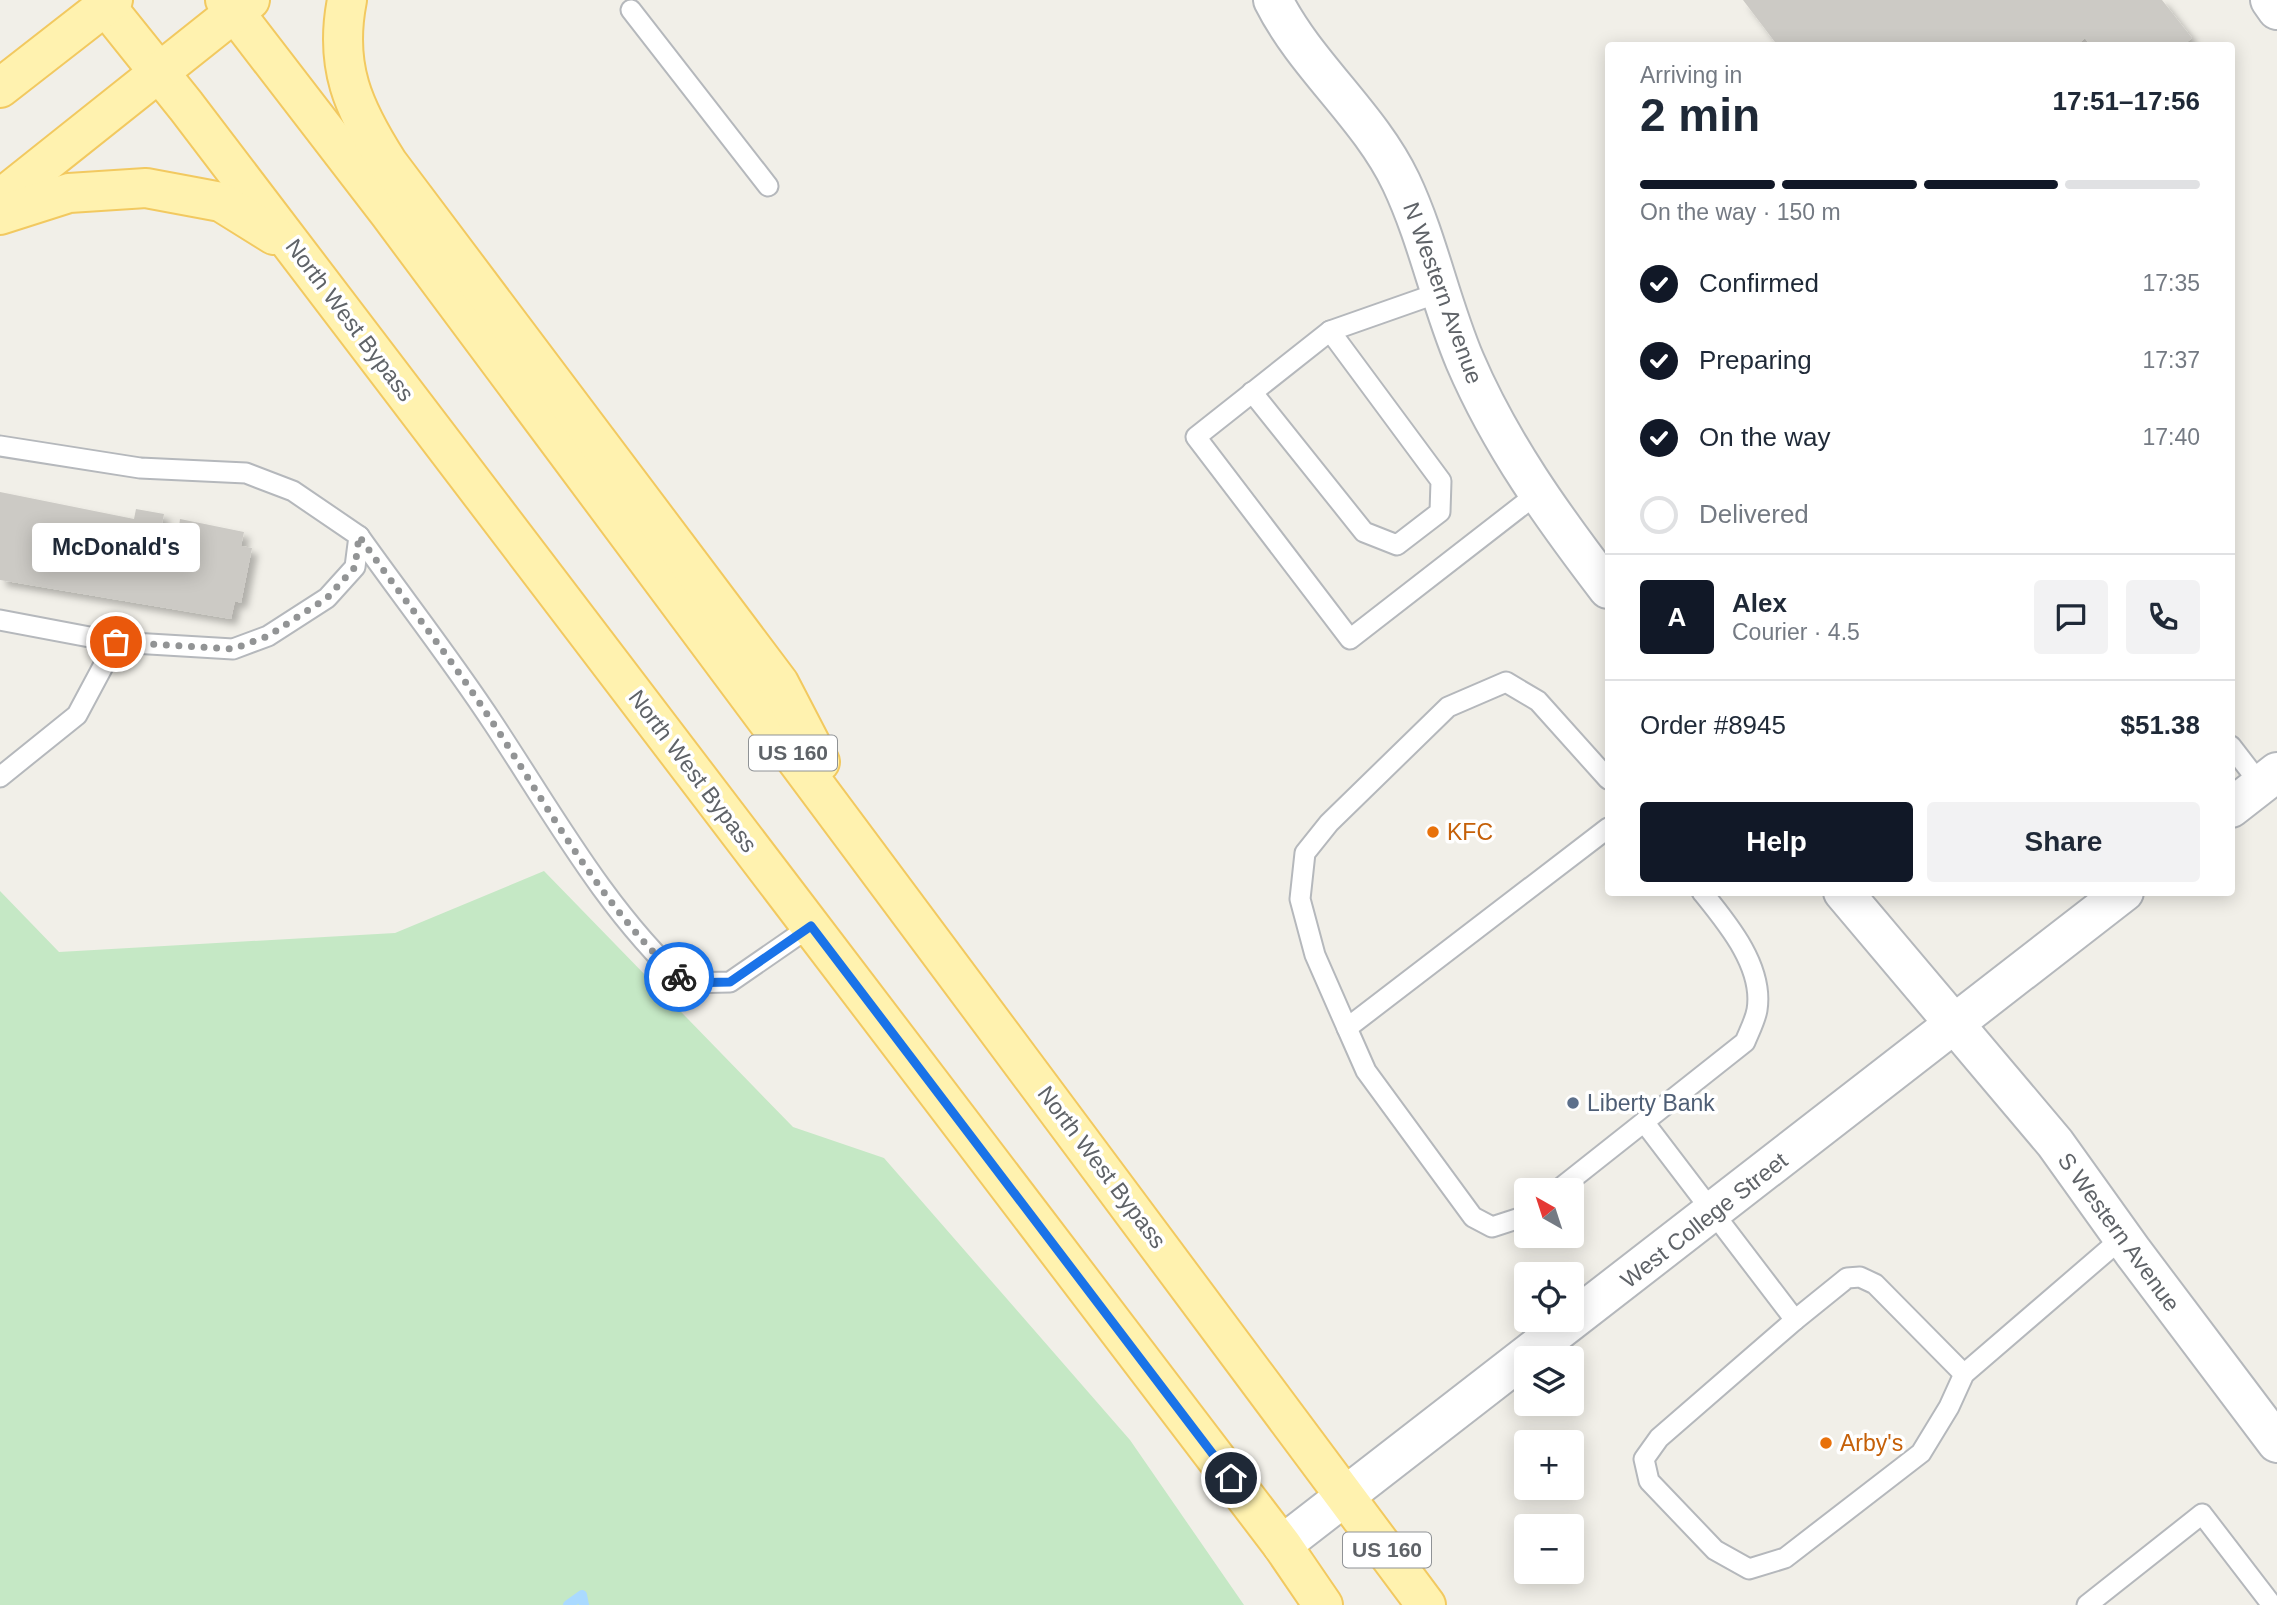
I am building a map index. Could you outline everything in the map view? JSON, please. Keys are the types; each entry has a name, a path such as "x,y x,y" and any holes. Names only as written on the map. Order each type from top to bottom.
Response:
{"main road":[{"path":"347,0 342,54 360,119 388,163 779,682 800,718 854,834"},
{"path":"0,88 107,2"},
{"name":"North West Bypass","path":"107,2 1282,1545 1323,1605"},
{"path":"0,199 236,4"},
{"name":"North West Bypass","path":"236,4 397,224 1348,1496"},
{"path":"0,215 69,193 146,188 221,202 258,223 301,256"},
{"name":"US 160","path":"1348,1496 1426,1605"}],"street":[{"name":"N Western Avenue","path":"1273,0 1289,26 1383,151 1400,180 1485,405 1509,451 1605,585"},
{"path":"2270,0 2277,10"},
{"path":"2235,805 2269,778"},
{"path":"1846,896 1954,1027"},
{"name":"West College Street","path":"1282,1545 1954,1027 2119,896"},
{"name":"S Western Avenue","path":"1954,1027 2055,1143 2122,1238 2277,1443"}],"lane":[{"path":"631,10 768,186"},
{"path":"1441,292 1330,331 1196,437 1350,639 1538,493"},
{"path":"1252,392 1364,532 1397,545 1440,512 1441,481 1330,331"},
{"path":"0,446 140,468 246,473 293,491 359,536 485,710 590,871 651,952 685,983 730,982 811,926"},
{"path":"0,620 116,642 233,649 268,636 327,598 355,567 359,536"},
{"path":"0,777 77,715 116,642"},
{"path":"1514,1220 1492,1227 1473,1217 1366,1071 1315,955 1300,899 1305,853 1329,823 1448,707 1506,682 1538,701 1605,776"},
{"path":"2235,749 2269,778"},
{"path":"1347,1028 1605,830"},
{"path":"1573,1178 1745,1042 1757,1010 1754,974 1727,923 1705,896"},
{"path":"1644,1122 1795,1320"},
{"path":"1964,1374 1875,1284 1860,1278 1847,1278 1659,1438 1644,1459 1649,1481 1716,1550 1749,1569 1785,1558 1921,1453 1949,1408 1964,1374 2122,1238"},
{"path":"2087,1605 2202,1514 2270,1594"}],"green space":[{"path":"544,871 793,1127 884,1158 1130,1440 1244,1605 0,1605 0,891 59,952 395,933"}],"building":[{"path":"1743,0 2162,0 2192,38 2187,42 2088,42 2085,38 2080,42 1775,42"},
{"path":"0,492 134,519 136,509 164,514 162,524 179,527 180,519 244,532 241,546 252,548 241,603 235,601 231,619 0,580"}],"waterway":[{"path":"568,1605 582,1595 584,1605"}],"way so far":[{"path":"116,642 233,649 268,636 327,598 355,567 359,536 485,710 590,871 651,952 679,977"}],"place":[{"name":"McDonald's","path":"116,642"},
{"name":"KFC","path":"1433,832"},
{"name":"Liberty Bank","path":"1573,1103"},
{"name":"Arby's","path":"1826,1443"}],"route":[{"path":"679,977 685,983 730,982 811,926 1231,1478"}]}
